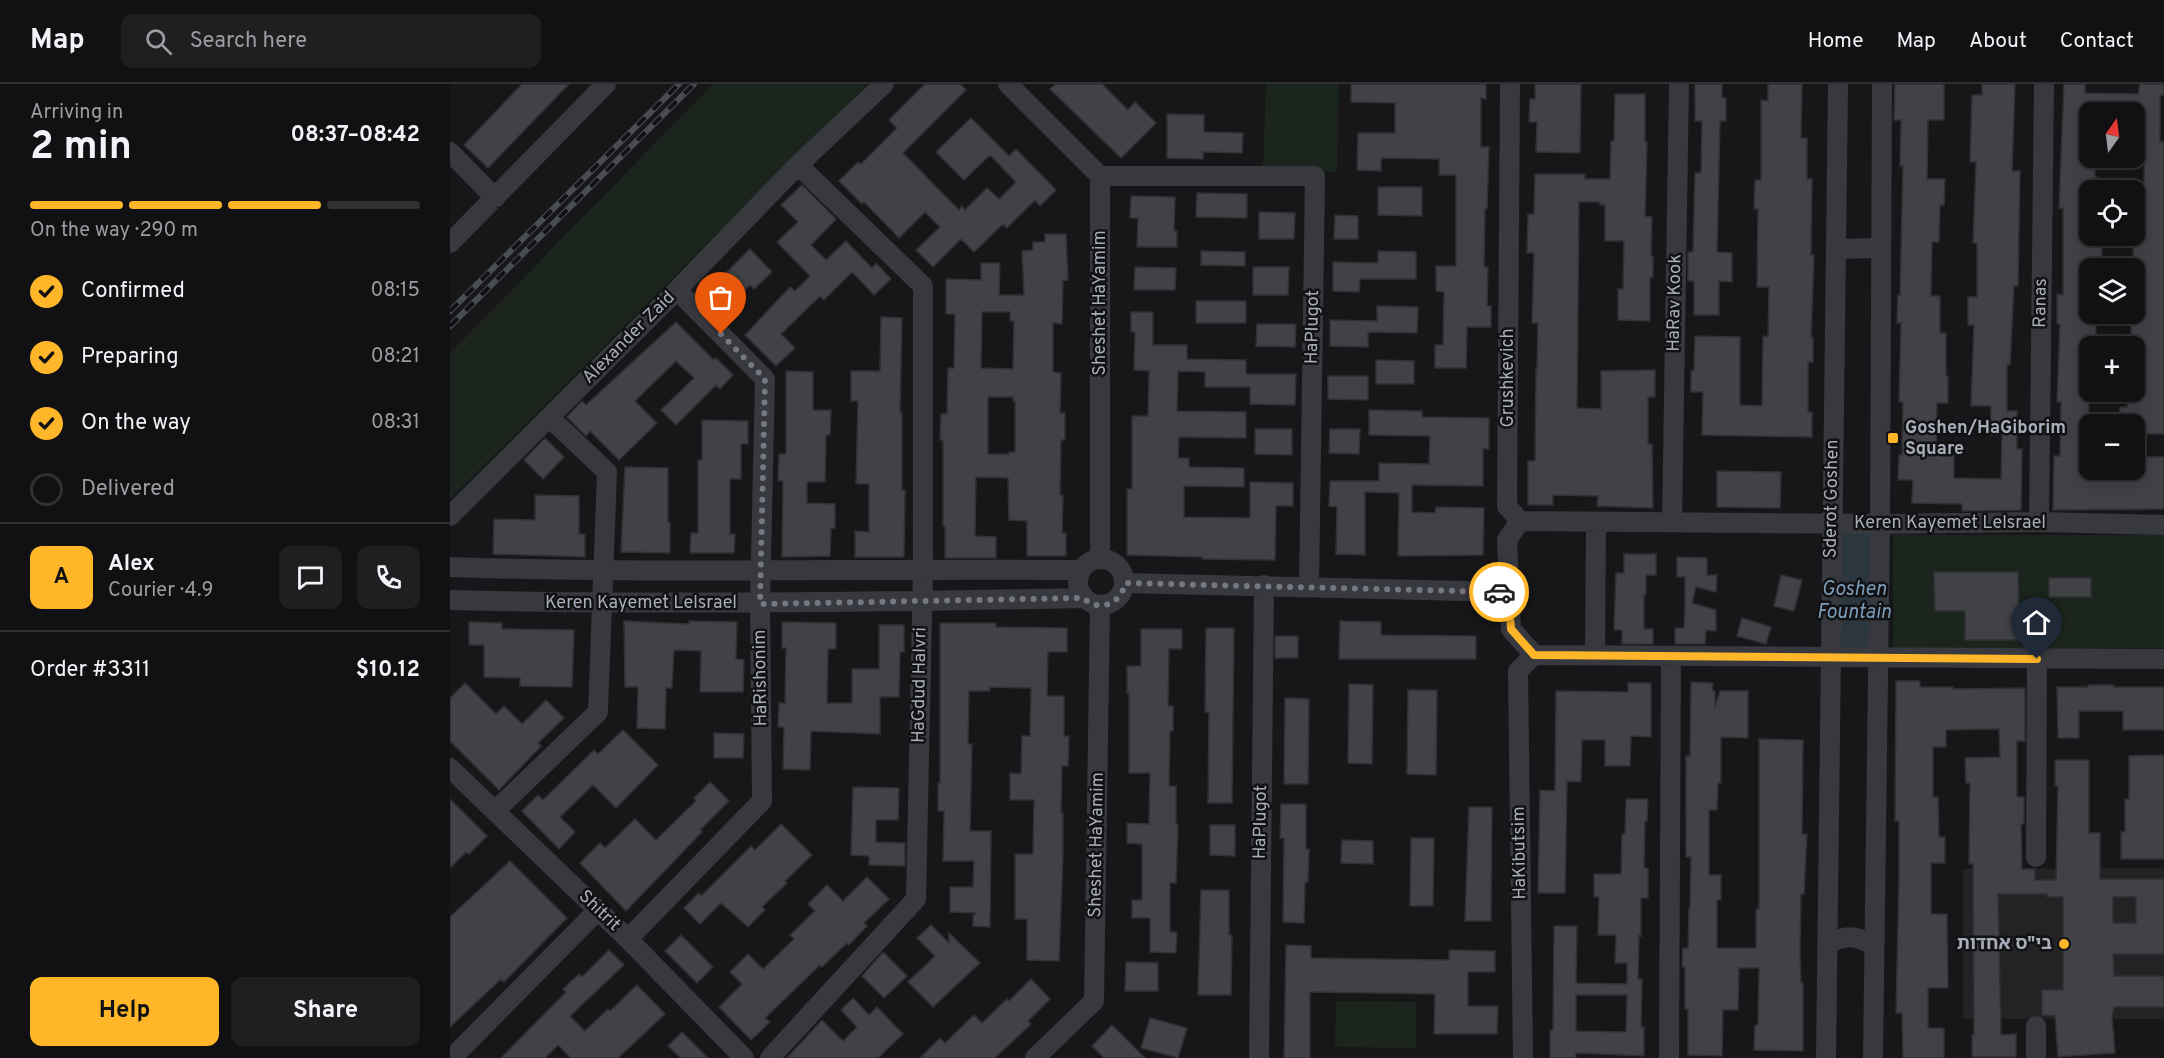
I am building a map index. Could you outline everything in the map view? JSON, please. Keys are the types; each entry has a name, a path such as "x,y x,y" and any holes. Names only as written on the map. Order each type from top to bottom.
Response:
{"street":[{"path":"450,243 606,84"},
{"name":"Alexander Zaid","path":"450,516 677,290 798,165 884,84"},
{"path":"1008,84 1100,176"},
{"name":"Grushkevich","path":"1510,84 1507,506 1520,521"},
{"name":"HaRav Kook","path":"1671,522 1679,84"},
{"name":"Sderot Goshen","path":"1826,1058 1829,658 1838,84"},
{"path":"1873,1058 1880,524 1882,84"},
{"name":"Ranas","path":"2039,522 2044,84"},
{"path":"450,152 495,198"},
{"name":"HaGdud HaIvri","path":"770,1058 916,899 923,569 923,286 798,165"},
{"name":"HaPlugot","path":"1100,176 1315,176 1309,587"},
{"name":"Sheshet HaYamim","path":"1100,176 1100,559"},
{"path":"1836,249 1881,248"},
{"name":"HaRishonim","path":"627,939 762,801 760,570 765,379 677,290"},
{"path":"495,811 598,712 607,472 550,418"},
{"path":"1520,521 1507,540 1511,629 1534,655 2164,659"},
{"name":"Keren Kayemet LeIsrael","path":"1520,521 1880,524 2039,522 2164,525"},
{"path":"1595,656 1596,522"},
{"path":"1081,570 1086,564 1100,559 1108,560 1120,568 1125,583 1120,597 1108,605 1092,602"},
{"name":"Keren Kayemet LeIsrael","path":"450,567 602,571 1081,570"},
{"name":"Sheshet HaYamim","path":"1035,1058 1095,1001 1092,602 1077,585 1081,570"},
{"path":"1125,583 1508,592"},
{"name":"HaPlugot","path":"1258,1058 1264,585"},
{"name":"Keren Kayemet LeIsrael","path":"450,600 602,604 1092,602"},
{"name":"HaKibutsim","path":"1523,1058 1518,670 1534,655"},
{"path":"1669,1058 1671,656"},
{"path":"2036,857 2037,659"},
{"name":"Shitrit","path":"450,768 598,910 744,1058"},
{"path":"452,1058 598,910"},
{"path":"1827,945 1839,938 1851,936 1874,946"},
{"path":"2036,1026 2036,1058"}],"shaded area":[{"path":"713,84 868,84 450,499 450,353"},
{"path":"1266,84 1339,84 1337,172 1263,169"},
{"path":"1893,535 2164,535 2164,648 1893,649"},
{"name":"בי\"ס אחדות","path":"2164,868 2164,1019 1963,1019 1963,869"},
{"path":"1336,1001 1416,1002 1416,1048 1335,1047"}],"water":[{"name":"Goshen Fountain","path":"1835,527 1875,529 1874,654 1833,654"}],"building":[{"path":"522,84 569,84 488,168 464,145"},
{"path":"925,84 960,84 966,90 903,153 959,210 962,206 965,210 987,188 999,199 1016,182 990,155 964,180 936,152 971,118 1009,156 1016,149 1056,190 1040,206 1035,200 1007,228 1003,224 974,252 961,239 933,267 916,250 940,227 925,212 899,238 864,202 862,204 839,181 858,162 861,164 897,128 889,120"},
{"path":"1056,84 1102,84 1128,110 1135,102 1156,123 1121,158 1050,89"},
{"path":"1351,84 1486,84 1486,99 1481,98 1481,147 1489,147 1484,267 1488,267 1487,306 1491,306 1491,327 1467,327 1466,368 1435,368 1435,345 1443,345 1444,292 1436,291 1436,266 1456,266 1456,175 1439,175 1439,159 1381,158 1381,171 1357,170 1358,133 1395,133 1395,103 1351,102"},
{"path":"1535,84 1581,84 1580,153 1536,152 1537,122 1529,122 1530,99 1535,99"},
{"path":"1695,84 1722,84 1722,98 1726,98 1726,121 1720,121 1717,252 1732,253 1732,282 1719,281 1719,315 1694,315 1694,281 1688,281 1688,252 1693,252 1695,173 1701,173 1702,121 1695,121"},
{"path":"1768,84 1802,84 1801,138 1807,138 1807,179 1812,179 1811,255 1814,255 1811,337 1813,337 1813,362 1808,362 1808,412 1812,412 1812,437 1702,435 1703,392 1691,392 1695,336 1740,337 1740,405 1762,406 1763,336 1768,337 1769,287 1757,287 1758,209 1754,209 1755,180 1761,180 1761,100 1768,101"},
{"path":"1895,84 1944,84 1944,120 1928,120 1927,179 1945,179 1944,205 1940,205 1939,242 1932,242 1931,296 1940,296 1940,333 1946,333 1946,376 1948,376 1948,403 1937,403 1936,455 1954,455 1954,478 2001,479 2002,435 1990,435 1991,406 1971,406 1974,325 1968,325 1968,297 1977,297 1977,243 1973,243 1976,162 1970,162 1972,95 1982,95 1982,84 2015,84 2012,171 2020,171 2018,286 2014,286 2010,365 2007,365 2007,411 2017,411 2017,449 2022,449 2021,510 1962,511 1962,504 1912,503 1913,480 1898,480 1899,455 1902,455 1903,402 1899,402 1901,323 1897,323 1898,295 1900,295 1903,166 1900,166 1901,120 1894,120"},
{"path":"2064,84 2085,84 2085,93 2138,94 2140,84 2164,84 2164,96 2160,95 2160,142 2164,142 2164,434 2145,434 2145,414 2120,414 2120,407 2127,407 2127,402 2145,402 2145,336 2131,336 2131,324 2145,324 2145,258 2133,258 2133,246 2145,246 2145,102 2079,102 2079,168 2095,168 2095,177 2100,178 2100,180 2079,180 2079,246 2102,246 2102,258 2079,258 2079,324 2105,325 2096,325 2096,336 2079,336 2079,402 2089,402 2089,414 2079,414 2079,480 2145,480 2145,457 2164,457 2164,509 2053,510 2054,456 2060,456 2061,402 2057,402 2060,324 2057,324 2057,294 2063,295 2063,208 2059,208"},
{"path":"1615,94 1645,94 1645,142 1647,142 1645,216 1652,217 1651,256 1653,256 1653,277 1650,277 1650,321 1618,320 1618,289 1623,289 1624,241 1605,241 1605,205 1600,205 1600,202 1579,202 1577,408 1601,409 1601,371 1655,370 1655,397 1648,397 1648,444 1652,444 1653,508 1597,506 1598,496 1553,495 1553,505 1528,505 1528,461 1535,461 1538,323 1532,323 1534,253 1527,253 1528,214 1534,214 1535,174 1585,174 1585,179 1610,179"},
{"path":"1167,114 1204,115 1204,132 1243,133 1242,153 1203,152 1203,159 1167,158"},
{"path":"802,185 836,219 811,245 826,260 846,241 872,268 876,263 891,279 874,295 852,272 824,300 820,296 781,334 795,348 776,366 745,335 790,287 795,291 810,276 777,242 798,222 781,205"},
{"path":"1378,187 1422,187 1422,216 1378,215"},
{"path":"1197,193 1247,194 1247,218 1196,217"},
{"path":"1131,196 1175,197 1174,231 1177,231 1177,247 1137,247 1138,218 1130,218"},
{"path":"1259,212 1295,213 1294,239 1259,239"},
{"path":"1335,215 1358,216 1358,239 1334,239"},
{"path":"1045,234 1066,234 1068,280 1063,281 1062,324 1053,323 1053,372 1061,373 1060,413 1065,413 1065,440 1061,440 1060,495 1063,495 1062,533 1066,533 1066,556 1027,556 1027,521 1009,520 1008,478 976,477 975,536 996,537 996,558 945,558 941,414 947,414 948,368 954,368 955,314 946,314 946,279 981,280 981,263 1000,263 999,295 1024,295 1022,251 1033,250 1033,242 1045,242","holes":["982,312 1010,312 1010,321 1014,321 1013,369 981,368","988,397 1013,397 1015,401 1015,452 988,454"]},
{"path":"750,249 772,272 754,289 750,285 724,311 704,291"},
{"path":"1201,251 1245,252 1245,266 1201,265"},
{"path":"1378,251 1416,252 1416,279 1360,279 1359,292 1333,291 1333,262 1378,263"},
{"path":"1135,267 1176,268 1175,290 1134,290"},
{"path":"1253,267 1289,267 1288,295 1253,295"},
{"path":"1196,301 1246,301 1246,323 1196,323"},
{"path":"1377,306 1418,307 1417,333 1368,332 1368,347 1330,346 1330,320 1377,321"},
{"path":"1131,312 1153,312 1153,345 1187,345 1187,359 1246,360 1246,374 1296,374 1295,405 1250,404 1250,387 1205,387 1205,372 1178,371 1177,411 1246,412 1246,438 1179,437 1178,458 1189,458 1189,467 1244,468 1244,487 1184,486 1184,517 1250,518 1250,482 1293,483 1293,506 1276,506 1275,560 1127,555 1127,489 1132,489 1132,416 1148,416 1149,371 1134,370 1135,332 1131,332"},
{"path":"881,317 902,318 900,412 902,412 902,490 905,490 904,557 855,557 855,531 869,532 869,484 856,484 858,401 851,401 851,371 880,371"},
{"path":"676,322 714,360 716,358 733,375 720,389 716,385 676,425 661,410 694,378 676,361 635,401 657,423 619,460 590,431 586,436 567,417 582,401 586,405"},
{"path":"1257,324 1296,324 1295,347 1256,346"},
{"path":"1376,360 1414,361 1414,384 1376,384"},
{"path":"786,371 813,372 813,410 831,410 830,435 826,435 825,482 807,482 807,503 835,504 835,528 831,528 830,556 782,557 783,481 778,481 779,454 786,454"},
{"path":"1328,376 1368,376 1368,400 1328,399"},
{"path":"1369,410 1422,411 1422,417 1489,418 1489,449 1483,449 1483,486 1412,485 1412,512 1435,513 1436,507 1484,508 1483,555 1398,556 1399,493 1365,492 1365,555 1336,554 1337,507 1329,506 1330,481 1379,481 1379,463 1429,464 1430,436 1369,435"},
{"path":"702,420 748,421 748,444 741,444 741,479 730,479 730,534 735,534 734,553 690,553 691,533 698,533 698,460 702,460"},
{"path":"1255,429 1292,429 1292,455 1255,454"},
{"path":"1330,429 1360,429 1359,454 1329,453"},
{"path":"545,438 564,457 543,479 524,460"},
{"path":"625,467 668,468 670,553 621,552"},
{"path":"1717,471 1781,472 1780,508 1717,507"},
{"path":"535,495 579,496 579,534 585,534 585,557 493,554 494,519 535,520"},
{"path":"1624,554 1656,554 1656,575 1646,575 1646,595 1644,595 1644,629 1653,629 1653,644 1622,644 1622,630 1614,630 1616,573 1624,573"},
{"path":"1677,557 1707,558 1707,575 1717,575 1716,592 1696,587 1692,603 1716,610 1716,631 1706,630 1705,644 1675,644 1675,628 1684,628 1685,609 1685,577 1677,577"},
{"path":"1934,572 2018,572 2019,622 2025,622 2025,640 1965,640 1965,611 1935,611"},
{"path":"1781,575 1802,580 1794,611 1774,606"},
{"path":"2049,578 2091,578 2091,597 2049,597"},
{"path":"1742,618 1771,627 1766,644 1737,636"},
{"path":"624,621 689,624 689,621 737,622 736,659 744,660 743,692 700,692 701,651 674,650 672,688 666,688 665,729 637,728 638,687 625,687"},
{"path":"1340,621 1381,622 1381,635 1476,636 1476,659 1339,659"},
{"path":"469,622 502,623 502,629 574,630 572,687 520,686 520,678 484,677 484,645 469,645"},
{"path":"782,622 836,623 836,649 828,649 827,703 852,703 852,669 879,669 879,625 904,625 904,652 900,652 899,697 880,697 880,734 811,731 810,770 783,769 784,727 778,727 779,703 785,703 786,648 782,648"},
{"path":"940,623 996,623 996,627 1067,628 1067,652 1048,652 1047,696 1064,696 1064,736 1069,736 1068,766 1062,766 1063,854 1059,961 1027,960 1027,919 1015,919 1015,854 1033,854 1034,800 1010,800 1010,773 1021,774 1022,736 1030,736 1031,688 990,687 990,691 969,691 968,744 972,744 970,831 991,831 990,927 973,926 973,916 976,913 950,912 950,887 973,887 974,861 943,861 944,811 938,811"},
{"path":"1206,628 1234,628 1232,803 1208,803 1209,712 1205,712"},
{"path":"1141,629 1182,629 1182,649 1169,649 1168,706 1173,706 1173,731 1170,731 1169,786 1176,786 1176,824 1178,824 1176,883 1170,883 1170,932 1177,932 1176,953 1150,952 1150,918 1132,918 1132,900 1142,900 1142,844 1127,843 1127,823 1149,824 1150,773 1129,773 1127,666 1141,666"},
{"path":"1275,636 1298,636 1298,658 1275,658"},
{"path":"1896,681 1920,681 1920,687 1953,687 1953,689 2025,688 2025,741 2017,741 2017,797 2024,797 2024,824 2021,824 2022,869 2035,869 2035,880 2056,880 2058,786 2055,786 2055,760 2089,760 2089,833 2100,833 2100,879 2164,879 2164,954 2113,954 2114,976 2164,976 2164,1007 2114,1007 2112,1016 2115,1053 2058,1057 2055,1016 2042,1015 2042,990 2063,990 2063,897 2047,897 2047,894 1998,894 2001,1035 2016,1034 2016,1057 1972,1057 1972,1035 1974,1035 1973,864 1969,864 1970,783 1966,783 1965,758 2000,757 1999,729 1946,730 1946,747 1933,747 1933,797 1938,797 1939,837 1945,837 1945,863 1931,863 1931,914 1947,914 1948,988 1928,988 1928,1028 1944,1028 1944,1058 1903,1058 1902,1013 1896,1013 1899,821 1895,821","holes":["2113,897 2136,897 2136,923 2113,923"]},
{"path":"1691,682 1713,683 1715,707 1720,691 1748,691 1748,738 1721,737 1721,783 1718,783 1717,810 1709,810 1709,875 1721,875 1721,900 1717,900 1717,948 1756,948 1756,909 1759,909 1759,739 1803,740 1802,834 1807,834 1804,894 1801,894 1803,1051 1754,1050 1755,1025 1758,1025 1759,968 1739,968 1738,1010 1723,1010 1722,1056 1688,1055 1688,1009 1685,1009 1685,967 1682,967 1683,948 1688,948 1690,908 1691,857 1686,857 1686,756 1690,756"},
{"path":"465,683 496,714 504,706 522,724 546,700 564,718 538,743 541,746 499,790 450,741 450,698"},
{"path":"1628,683 1651,683 1651,737 1631,736 1630,766 1605,766 1605,740 1582,740 1581,782 1567,781 1565,893 1538,893 1540,790 1555,791 1556,691 1628,692"},
{"path":"1349,684 1373,685 1372,764 1348,763"},
{"path":"2088,685 2164,687 2164,730 2123,730 2123,711 2079,711 2079,738 2058,738 2057,687 2088,687"},
{"path":"1408,690 1437,690 1436,775 1407,774"},
{"path":"1285,698 1309,699 1308,784 1284,784"},
{"path":"623,730 658,765 616,808 593,785 560,817 575,832 559,849 522,811 538,795 543,800 594,750 598,754"},
{"path":"714,733 744,734 743,758 714,758"},
{"path":"2164,755 2164,859 2121,859 2121,832 2125,832 2125,799 2129,799 2129,756"},
{"path":"710,782 729,801 626,911 580,863 600,843 605,848 635,819 656,840 696,801 694,798"},
{"path":"853,787 899,788 898,820 876,820 876,842 905,843 905,866 869,865 869,856 851,855"},
{"path":"450,799 487,836 469,854 466,852 450,868"},
{"path":"1626,799 1648,799 1644,868 1648,868 1648,898 1641,898 1638,979 1642,979 1641,1027 1644,1027 1644,1056 1576,1053 1576,1058 1550,1058 1550,1030 1553,1030 1554,926 1577,926 1576,983 1627,984 1627,963 1615,963 1616,935 1598,935 1599,897 1594,897 1594,874 1621,874 1622,834 1625,834","holes":["1576,995 1627,995 1626,1032 1576,1031"]},
{"path":"1281,804 1306,804 1306,849 1309,849 1304,923 1283,922 1284,838 1280,838"},
{"path":"1469,807 1492,807 1491,921 1465,921"},
{"path":"781,824 812,855 785,881 787,883 762,907 765,910 748,927 721,903 700,924 684,908 699,893 701,896 751,846 755,850"},
{"path":"1210,825 1235,825 1235,856 1210,855"},
{"path":"1411,838 1434,838 1433,906 1410,906"},
{"path":"1342,840 1373,841 1373,864 1341,863"},
{"path":"510,861 567,918 504,982 501,979 450,1027 450,917"},
{"path":"867,877 889,899 864,923 867,926 849,945 847,943 822,967 820,965 765,1018 770,1022 751,1040 719,1007 742,984 730,972 748,954 763,969 794,939 790,935 815,911 808,904 827,885 843,901"},
{"path":"1201,890 1229,890 1229,935 1232,935 1231,995 1198,995"},
{"path":"931,925 949,943 949,933 980,963 933,1007 908,982 935,956 917,938"},
{"path":"681,935 713,967 697,983 665,951"},
{"path":"1286,945 1311,946 1311,958 1449,960 1449,950 1495,951 1495,972 1468,972 1468,1006 1498,1006 1497,1034 1434,1034 1435,994 1310,992 1310,1058 1284,1058"},
{"path":"609,950 624,965 570,1016 585,1031 637,985 665,1014 618,1058 571,1058 558,1045 545,1058 501,1058 566,992 563,989 579,974 582,977"},
{"path":"883,952 907,976 884,998 862,976"},
{"path":"1126,962 1158,963 1158,991 1125,991"},
{"path":"1031,979 1050,999 1028,1021 1031,1024 995,1058 920,1058 940,1038 945,1043 974,1015 982,1023"},
{"path":"853,998 869,1015 877,1007 903,1034 878,1058 787,1058 822,1020 843,1041 857,1027 841,1010"},
{"path":"1150,1018 1187,1028 1178,1058 1141,1048"},
{"path":"1112,1025 1145,1058 1104,1058 1092,1046"},
{"path":"682,1032 708,1058 681,1058 668,1046"}],"railway":[{"path":"450,311 679,84"},
{"path":"450,326 694,84"}],"way so far":[{"path":"721,334 765,379 760,604 1083,598 1100,606 1108,605 1120,597 1125,583 1499,592"}],"place":[{"name":"Goshen/HaGiborim Square","path":"1893,438"},
{"name":"בי\"ס אחדות","path":"2064,944"}],"route":[{"path":"1499,592 1508,592 1511,629 1534,655 2037,659"}]}
